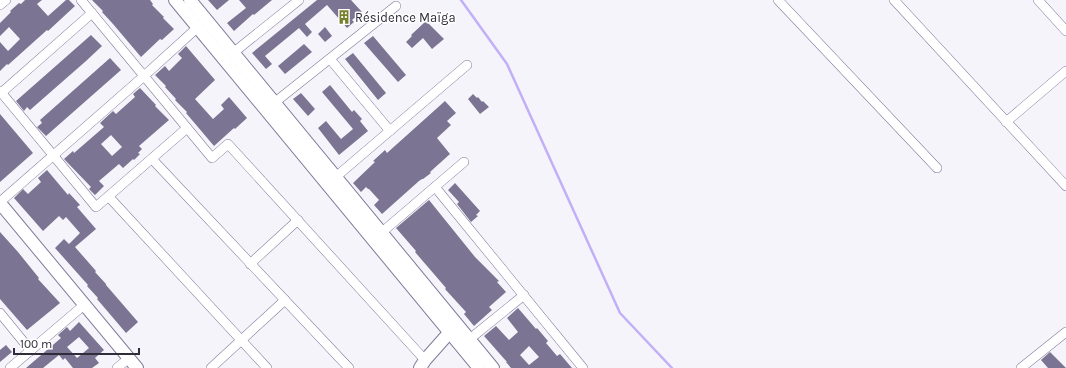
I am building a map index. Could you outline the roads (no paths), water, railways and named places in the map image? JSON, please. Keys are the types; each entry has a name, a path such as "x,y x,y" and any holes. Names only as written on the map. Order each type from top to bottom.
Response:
{"street":[{"path":"0,6 6,0"},
{"path":"81,0 212,158 228,144 298,220 422,364 449,333"},
{"path":"175,0 331,180 381,233 465,343 479,368"},
{"path":"233,53 299,0"},
{"path":"778,0 937,168"},
{"path":"894,0 1066,186"},
{"path":"1038,0 1066,31"},
{"path":"192,1 274,103 331,180 449,333 465,343 493,368"},
{"path":"274,103 396,6"},
{"path":"92,13 1,92 96,207 187,128"},
{"path":"137,368 0,203 198,27"},
{"path":"330,59 390,131"},
{"path":"331,180 467,65"},
{"path":"1006,122 1066,71"},
{"path":"152,159 349,368"},
{"path":"381,233 464,162"},
{"path":"435,186 583,368"},
{"path":"109,197 267,368"},
{"path":"250,264 298,220"},
{"path":"465,343 524,295"},
{"path":"211,368 284,300"},
{"path":"10,368 84,305"},
{"path":"0,313 31,351"},
{"path":"1021,368 1032,365 1066,332"},
{"path":"117,368 128,358"}],"waterway":[{"path":"461,0 507,64 620,313 672,368"}],"place":[{"name":"Résidence Maïga","path":"344,17"}]}
